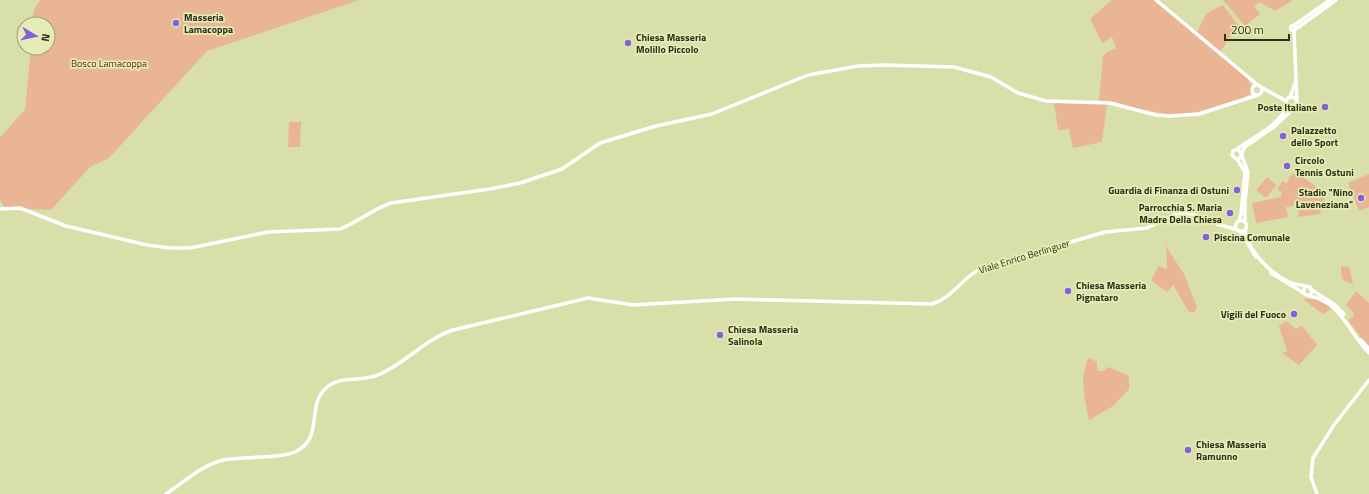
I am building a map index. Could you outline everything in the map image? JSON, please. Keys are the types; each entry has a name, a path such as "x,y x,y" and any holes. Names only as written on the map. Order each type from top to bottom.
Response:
{"main road":[{"path":"1156,0 1260,87 1286,101"},
{"path":"1294,29 1330,0"},
{"path":"1294,29 1336,0"},
{"path":"1286,101 1290,97 1295,85 1294,29"},
{"path":"1237,159 1242,155 1249,144 1274,127 1297,105 1298,90 1294,29"},
{"path":"0,209 20,208 66,226 147,245 170,248 190,248 268,232 340,229 351,225 382,206 391,203 490,189 526,181 562,169 600,143 662,124 704,116 775,89 808,74 834,69 884,65 954,67 991,77 1018,93 1046,101 1110,103 1156,115 1170,116 1200,114 1259,95 1273,95"},
{"path":"1248,76 1253,90 1259,95"},
{"path":"1244,99 1253,90 1260,87"},
{"path":"1259,95 1262,91 1260,87"},
{"path":"1290,97 1297,100"},
{"path":"1286,101 1287,106 1280,118 1271,126 1233,151 1232,155 1237,159 1245,172 1238,222 1239,230 1253,254 1279,279 1302,292 1306,296 1319,299 1338,311 1369,353"},
{"path":"1287,106 1294,108"},
{"path":"1237,149 1242,155 1248,172 1245,202 1245,222 1247,226 1245,230 1251,246 1266,265 1284,279 1309,286 1312,290 1340,310 1369,349"},
{"name":"Viale Enrico Berlinguer","path":"166,494 215,462 296,452 305,445 314,430 316,406 326,387 336,382 368,379 381,374 438,337 453,330 588,298 633,305 716,299 932,304 948,297 971,275 982,268 1105,232 1147,228 1174,214 1185,212 1217,224 1239,230"},
{"path":"1227,226 1238,222 1245,222"},
{"path":"1239,230 1245,230"},
{"path":"1302,292 1305,286"},
{"path":"1309,296 1312,290"},
{"path":"1316,494 1311,477 1313,458 1334,424 1369,380"}],"green space":[{"name":"Bosco Lamacoppa","path":"40,0 359,0 207,51 109,158 90,167 51,210 5,208 0,200 0,137 25,110 30,56 56,56 56,16 33,16 34,9"},
{"path":"1112,0 1155,0 1247,78 1251,85 1250,94 1243,98 1197,112 1171,115 1099,101 1103,56 1107,52 1116,48 1112,37 1102,43 1090,19"},
{"path":"1223,0 1293,0 1275,11 1260,2 1254,6 1260,14 1245,26"},
{"path":"1223,5 1241,29 1226,40 1226,44 1220,51 1197,32 1207,13"},
{"path":"1054,103 1107,104 1102,142 1073,148 1069,129 1058,130"},
{"path":"289,122 301,122 300,147 288,147"},
{"path":"1294,173 1298,174 1326,193 1320,214 1298,217 1299,203 1295,201 1293,206 1286,207 1288,217 1256,223 1252,203 1281,197 1281,193 1287,185 1281,192 1277,189 1283,181 1287,184 1290,176"},
{"name":"Stadio \"Nino Laveneziana\"","path":"1369,174 1369,207 1359,211 1348,183"},
{"path":"1267,177 1276,185 1266,198 1256,190"},
{"path":"1166,239 1167,248 1184,274 1197,307 1195,312 1189,312 1173,285 1167,292 1151,280 1159,266 1167,269"},
{"path":"1341,266 1349,267 1353,284 1342,278"},
{"path":"1356,291 1369,303 1369,348 1348,320 1353,317 1354,314 1346,305"},
{"path":"1307,298 1316,299 1333,308 1323,314 1304,300"},
{"path":"1285,320 1296,329 1301,326 1304,328 1317,345 1299,365 1282,353 1287,351 1279,326 1285,322"},
{"path":"1089,358 1097,362 1097,370 1099,371 1103,371 1109,367 1129,376 1129,389 1113,406 1089,420 1084,394 1083,378 1087,359"}],"place":[{"name":"Masseria Lamacoppa","path":"176,23"},
{"name":"Chiesa Masseria Molillo Piccolo","path":"628,43"},
{"name":"Poste Italiane","path":"1325,107"},
{"name":"Palazzetto dello Sport","path":"1283,136"},
{"name":"Circolo Tennis Ostuni","path":"1287,166"},
{"name":"Guardia di Finanza di Ostuni","path":"1237,190"},
{"name":"Stadio \"Nino Laveneziana\"","path":"1361,198"},
{"name":"Parrocchia S. Maria Madre Della Chiesa","path":"1230,213"},
{"name":"Piscina Comunale","path":"1206,237"},
{"name":"Chiesa Masseria Pignataro","path":"1068,291"},
{"name":"Vigili del Fuoco","path":"1294,314"},
{"name":"Chiesa Masseria Salinola","path":"720,335"},
{"name":"Chiesa Masseria Ramunno","path":"1188,450"}]}
